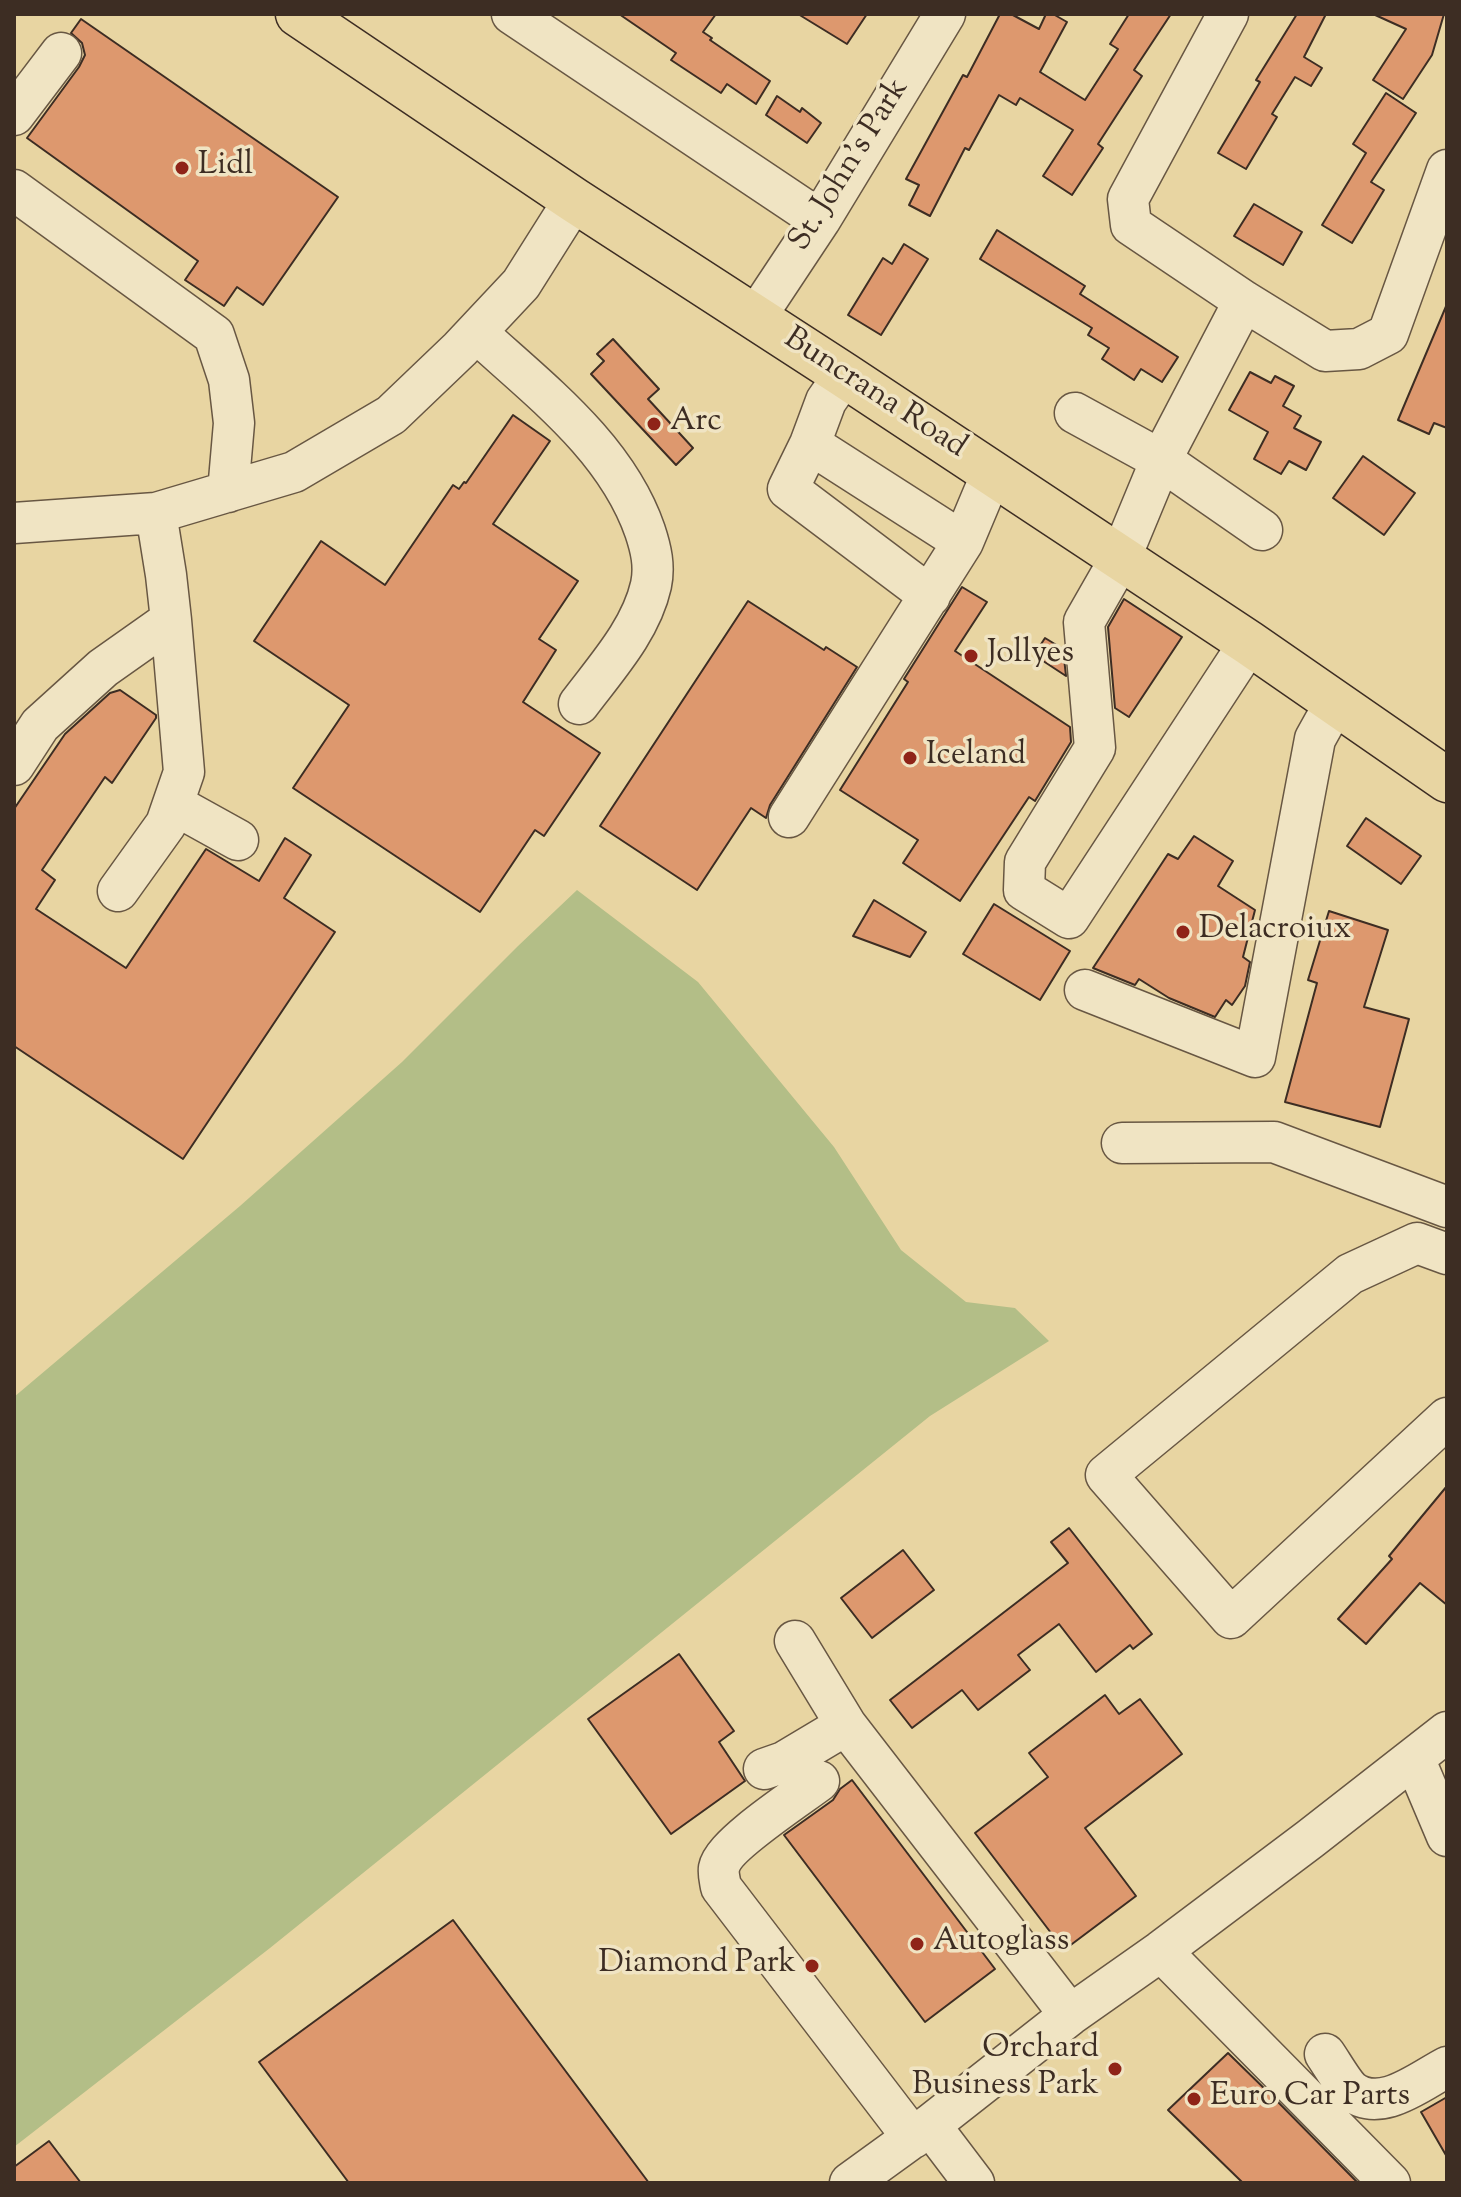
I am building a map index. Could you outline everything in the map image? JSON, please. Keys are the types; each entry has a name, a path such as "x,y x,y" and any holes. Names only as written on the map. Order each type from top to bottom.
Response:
{"highway":[{"name":"Buncrana Road","path":"298,14 574,200 1249,643 1447,780"}],"street":[{"path":"512,14 820,220"},
{"name":"St. John's Park","path":"755,318 820,220 945,14"},
{"path":"1228,14 1128,199 1131,225 1325,351 1359,349 1388,334 1447,170"},
{"path":"14,115 61,53"},
{"path":"14,190 214,335 229,380 234,423 228,492"},
{"path":"14,523 156,513 294,472 391,415 521,284 574,200"},
{"path":"1244,301 1161,460 1120,559 1084,622 1095,748 1025,862 1024,890 1069,918 1249,643"},
{"path":"476,332 580,428 631,498 651,550 652,584 643,612 579,704"},
{"path":"844,375 826,401 788,489 930,596"},
{"path":"1075,413 1161,460 1262,530"},
{"path":"234,423 275,478"},
{"path":"810,444 963,542"},
{"path":"789,817 963,542 992,473"},
{"path":"118,891 166,824 184,772 171,620 156,513"},
{"path":"14,765 40,725 103,668 171,620"},
{"path":"1085,990 1255,1057 1315,739 1335,703"},
{"path":"173,804 238,840"},
{"path":"1122,1143 1274,1142 1447,1207"},
{"path":"1447,1254 1417,1243 1350,1274 1106,1475 1231,1618 1447,1418"},
{"path":"795,1641 846,1725 1070,2015"},
{"path":"764,1769 784,1762 846,1725"},
{"path":"850,2183 1070,2015 1310,1839 1447,1732"},
{"path":"1414,1758 1447,1836"},
{"path":"819,1781 741,1839 723,1858 719,1868 721,1887 921,2131 974,2183"},
{"path":"1161,1951 1390,2183"},
{"path":"1325,2054 1350,2090 1367,2098 1389,2098 1447,2067"}],"green space":[{"path":"577,890 698,982 834,1147 901,1250 966,1302 1015,1308 1049,1341 930,1416 270,1948 14,2147 14,1397 240,1206 402,1062"}],"building":[{"path":"619,14 716,14 703,32 770,81 756,104 727,84 721,93 671,60 676,53"},
{"path":"798,14 867,14 847,44"},
{"path":"1000,14 1011,14 1039,29 1046,14 1053,14 1067,22 1040,72 1085,100 1118,49 1110,44 1129,14 1171,14 1134,70 1142,76 1098,144 1103,148 1072,195 1043,176 1073,130 1020,98 1016,105 999,95 969,150 965,148 930,216 909,205 919,185 906,179 963,75 967,77"},
{"path":"1297,14 1326,14 1304,57 1322,68 1311,86 1295,77 1272,114 1277,117 1246,169 1218,153 1260,82 1256,80"},
{"path":"1373,14 1444,14 1432,55 1403,99 1373,80 1406,29"},
{"name":"Lidl","path":"81,19 338,197 263,305 237,287 224,306 185,280 198,261 27,138 85,55 82,43 71,33"},
{"path":"1386,93 1416,113 1371,182 1384,190 1352,243 1322,225 1366,153 1353,144"},
{"path":"777,96 800,112 802,108 821,123 807,143 766,115"},
{"path":"1254,204 1302,232 1283,265 1234,236"},
{"path":"997,230 1085,286 1080,294 1178,357 1162,382 1141,369 1134,380 1102,359 1109,348 1088,335 1092,328 980,259"},
{"path":"904,244 928,259 881,335 848,315 883,258 892,264"},
{"path":"1447,304 1447,428 1434,423 1429,434 1398,420"},
{"name":"Arc","path":"613,339 659,389 648,399 693,448 676,465 591,374 604,361 597,354"},
{"path":"1250,372 1271,383 1275,376 1294,386 1283,406 1301,416 1294,428 1321,442 1306,470 1289,461 1281,474 1254,459 1268,432 1229,410"},
{"path":"513,415 550,441 493,524 578,581 539,639 556,650 523,702 600,753 544,836 535,830 480,912 293,788 349,705 254,641 321,541 385,585 453,485 459,489 466,483"},
{"path":"1363,456 1415,493 1384,535 1333,498"},
{"path":"962,587 987,602 955,651 1070,727 1071,742 1035,801 1029,797 960,901 903,863 918,840 840,790 908,682 904,679"},
{"path":"1124,599 1182,637 1129,717 1115,708 1108,627"},
{"path":"748,601 824,650 826,647 857,667 770,805 766,818 751,808 697,890 600,826"},
{"path":"1045,638 1063,649 1066,676 1034,655"},
{"path":"120,690 156,718 112,783 105,777 42,870 55,880 36,909 126,968 206,849 259,881 285,838 311,855 284,898 335,932 183,1159 14,1046 14,809 65,734 110,693"},
{"path":"1366,818 1421,856 1401,884 1347,846"},
{"name":"Delacroiux","path":"1194,836 1233,861 1218,886 1255,910 1243,957 1250,962 1245,986 1232,1005 1226,1000 1215,1017 1169,998 1139,979 1135,985 1093,968 1168,854 1178,859"},
{"path":"874,900 926,932 910,957 853,936"},
{"path":"994,904 1070,951 1040,1000 963,954"},
{"path":"1329,911 1388,930 1364,1007 1409,1019 1380,1127 1285,1102 1317,983 1308,980"},
{"path":"1447,1486 1447,1605 1420,1583 1366,1644 1338,1619 1392,1559 1389,1556"},
{"path":"1069,1528 1152,1634 1133,1649 1130,1645 1096,1672 1059,1624 1018,1655 1030,1670 978,1710 962,1690 912,1728 890,1700 1068,1563 1051,1542"},
{"path":"903,1550 934,1590 872,1638 841,1598"},
{"path":"679,1654 734,1731 719,1742 745,1781 671,1834 588,1719"},
{"path":"1105,1695 1119,1714 1140,1699 1182,1754 1085,1828 1136,1896 1064,1950 975,1833 1048,1777 1029,1753"},
{"path":"852,1780 995,1969 925,2022 784,1835 833,1800 840,1789"},
{"path":"453,1920 649,2183 349,2183 259,2062"},
{"path":"1228,2053 1358,2183 1243,2183 1168,2110"},
{"path":"1447,2097 1447,2157 1421,2112"},
{"path":"49,2141 81,2183 14,2183 14,2167"}],"place":[{"name":"Lidl","path":"182,168"},
{"name":"Arc","path":"654,424"},
{"name":"Jollyes","path":"971,656"},
{"name":"Iceland","path":"910,758"},
{"name":"Delacroiux","path":"1183,932"},
{"name":"Autoglass","path":"917,1944"},
{"name":"Diamond Park","path":"812,1966"},
{"name":"Orchard Business Park","path":"1115,2069"},
{"name":"Euro Car Parts","path":"1194,2099"}]}
